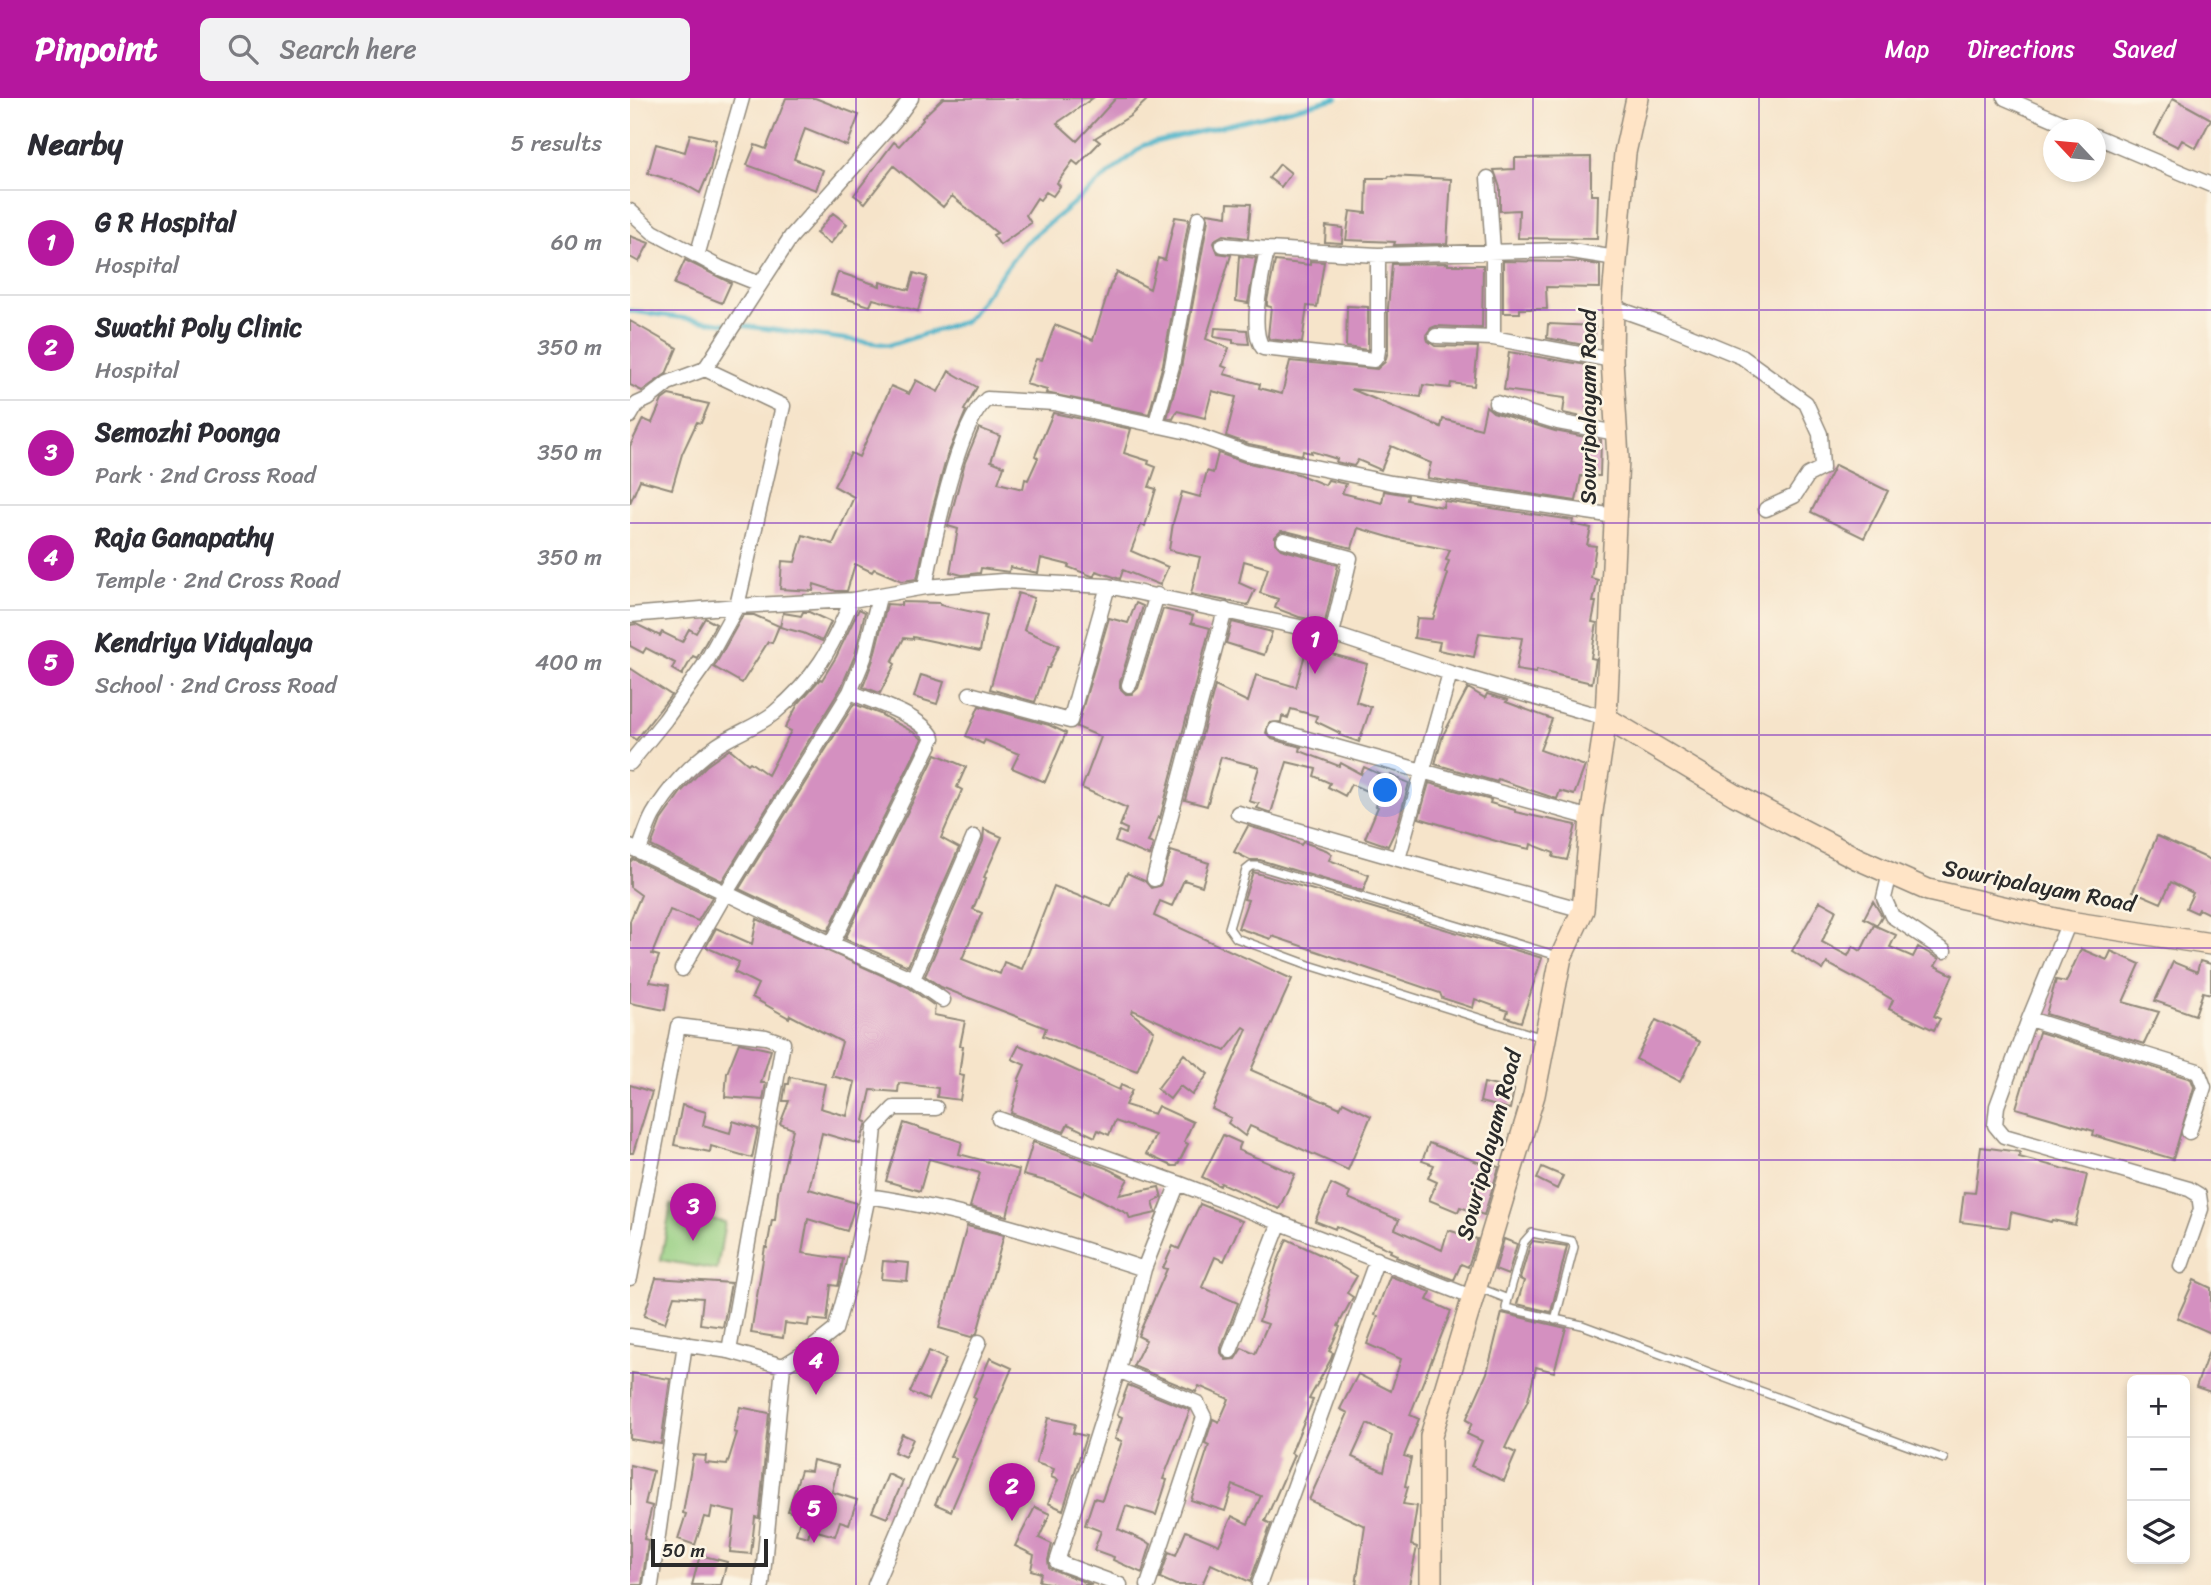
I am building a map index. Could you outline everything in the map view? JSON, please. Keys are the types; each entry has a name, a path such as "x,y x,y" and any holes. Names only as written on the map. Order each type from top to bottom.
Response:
{"street":[{"path":"698,256 743,98"},
{"path":"632,408 668,383 705,369 791,237 895,120 911,98"},
{"name":"Sowripalayam Road","path":"1431,1585 1431,1436 1534,1095 1561,957 1583,910 1591,818 1605,718 1618,458 1612,360 1616,258 1625,153 1637,98"},
{"path":"2005,98 2054,119"},
{"path":"2106,141 2211,185"},
{"path":"1488,178 1493,251 1493,338"},
{"path":"630,211 653,232 760,284"},
{"path":"1155,426 1174,354 1199,218"},
{"path":"630,228 653,232"},
{"path":"1223,245 1378,255 1565,250 1616,258"},
{"path":"1267,249 1256,326 1257,341 1263,348 1374,360 1378,350 1378,255"},
{"path":"1613,307 1742,357 1806,403 1820,435 1822,468 1808,475 1794,496 1766,509"},
{"path":"1436,335 1493,338 1612,360"},
{"path":"630,763 705,664 737,606 783,407 705,369"},
{"path":"925,587 955,460 978,406 987,399 1054,403 1188,432 1246,453 1391,483 1615,516"},
{"path":"1496,403 1558,422 1616,433"},
{"path":"1284,540 1350,558 1332,634"},
{"path":"630,615 852,600 925,587 1003,581 1108,586 1332,634 1450,673 1605,718"},
{"path":"971,694 1070,721 1108,586"},
{"path":"1129,685 1157,595"},
{"path":"682,969 850,692 864,658 879,597"},
{"path":"852,600 831,648 813,675 773,714 717,746 687,772 652,817 635,848 832,944 913,979 943,1000"},
{"path":"1154,879 1225,610"},
{"path":"1398,859 1450,673"},
{"path":"832,944 933,738 929,730 913,719 850,692"},
{"name":"Sowripalayam Road","path":"1605,718 1735,795 1858,859 1928,890 2069,922 2211,944"},
{"path":"1275,730 1591,818"},
{"path":"1238,813 1583,910"},
{"path":"913,979 974,837"},
{"path":"1890,873 1884,898 1892,916 1944,951"},
{"path":"2069,922 1997,1106 1995,1125 2004,1136 2189,1189 2199,1195 2201,1209 2181,1266"},
{"path":"2029,1019 2198,1071 2204,1087 2189,1132"},
{"path":"630,1278 678,1026 766,1037 783,1043 729,1351"},
{"path":"630,1336 729,1351 783,1366 812,1348 835,1330 853,1267 868,1196 875,1128 894,1108 936,1108"},
{"path":"999,1119 1178,1183 1377,1259 1475,1292"},
{"path":"1120,1585 1057,1562 1118,1370 1144,1269 1178,1183"},
{"path":"868,1196 921,1204 1023,1230 1144,1269"},
{"path":"1230,1351 1280,1222"},
{"path":"1259,1585 1377,1259"},
{"path":"875,1585 979,1342"},
{"path":"651,1585 685,1343"},
{"path":"762,1585 783,1366"},
{"path":"1118,1370 1197,1403 1204,1418 1148,1585"}],"lane":[{"path":"1544,1038 1309,965 1236,938 1229,928 1246,870 1251,866 1258,866 1561,957"},
{"path":"1555,1320 1574,1247 1572,1241 1532,1233 1524,1242 1506,1308 1555,1320 1582,1325 1944,1459"},
{"path":"1475,1292 1508,1299"}],"green space":[{"path":"671,1205 702,1211 702,1218 725,1222 717,1270 661,1260"}],"building":[{"path":"786,98 815,98 859,115 847,146 805,129 794,159 823,170 816,190 747,165 755,145 766,149"},
{"path":"943,98 1093,98 1057,123 1077,141 1116,98 1149,98 1130,116 1095,138 1100,142 1078,165 1073,161 1057,183 1060,186 1053,196 1046,192 1040,200 1037,198 1026,215 1031,223 1000,245 993,235 997,233 952,196 943,207 894,166 865,203 854,195 894,142 899,146"},
{"path":"2173,98 2211,119 2196,148 2182,140 2178,147 2154,135"},
{"path":"690,134 716,140 710,170 700,193 684,184 648,173 656,144 685,152"},
{"path":"1591,157 1591,195 1598,195 1597,239 1518,238 1519,210 1500,211 1500,188 1494,170 1515,169 1515,158"},
{"path":"1280,164 1291,173 1281,187 1269,178"},
{"path":"1389,176 1451,179 1447,244 1394,245 1395,242 1346,240 1350,211 1366,213 1367,178"},
{"path":"1228,203 1251,204 1248,238 1223,235 1214,243 1218,253 1231,255 1206,339 1229,348 1222,366 1227,368 1224,374 1260,384 1259,388 1282,394 1290,361 1377,369 1385,362 1388,351 1392,264 1483,265 1482,328 1436,326 1426,335 1428,341 1435,346 1478,347 1474,386 1451,383 1450,388 1423,385 1421,397 1351,389 1441,427 1443,419 1481,429 1486,406 1493,412 1555,431 1601,440 1600,476 1581,476 1576,501 1427,478 1431,463 1391,446 1381,470 1358,460 1354,466 1336,462 1337,459 1311,451 1303,451 1302,455 1249,444 1226,436 1236,397 1212,391 1205,418 1177,411 1173,419 1167,418 1181,368 1208,220 1207,213 1227,216"},
{"path":"833,213 847,224 830,244 816,233"},
{"path":"1175,217 1189,219 1163,364 1149,414 1046,393 1047,390 1026,384 1036,359 1042,360 1055,325 1093,340 1117,272 1150,289 1158,258 1165,260"},
{"path":"1326,226 1343,228 1342,243 1325,242"},
{"path":"630,236 649,243 639,262 630,257"},
{"path":"1239,256 1256,258 1248,303 1236,301"},
{"path":"685,260 731,283 722,303 674,284"},
{"path":"1275,261 1310,265 1310,261 1324,262 1317,307 1307,306 1302,343 1269,339 1268,336 1271,307 1267,306 1267,301"},
{"path":"1503,261 1580,262 1600,265 1600,288 1546,287 1547,309 1520,309 1520,313 1503,313"},
{"path":"838,272 880,286 880,282 909,290 914,273 927,277 918,311 873,299 870,306 831,294"},
{"path":"1347,306 1368,307 1368,350 1346,347"},
{"path":"630,321 677,348 666,374 642,391 630,385"},
{"path":"1548,324 1595,326 1594,347 1547,338"},
{"path":"1215,328 1247,330 1249,344 1233,343 1233,340 1214,337"},
{"path":"1509,352 1593,366 1587,418 1563,413 1565,398 1504,390"},
{"path":"949,371 977,387 964,410 966,411 947,456 917,579 902,581 855,564 847,591 836,591 814,584 813,591 780,589 782,561 795,562 803,535 833,544 854,497 834,486 851,453 859,457 891,386 909,394 916,380 938,392"},
{"path":"669,395 709,404 682,454 672,489 640,480 630,503 630,446 643,419 652,423 662,400"},
{"path":"1053,413 1131,429 1124,453 1149,461 1148,464 1156,467 1149,487 1156,489 1145,526 1141,525 1131,551 1168,567 1160,585 1123,570 1120,579 1096,571 1092,576 1068,567 1069,565 1041,558 1038,573 1010,567 1009,572 981,568 980,573 962,575 950,572 958,529 948,526 965,462 979,428 1000,436 991,461 1004,466 998,483 1023,489 1025,479 1028,480 1038,458 1035,456"},
{"path":"1218,453 1244,462 1298,474 1325,485 1328,480 1346,484 1342,493 1382,503 1384,491 1408,495 1407,500 1443,507 1444,501 1573,520 1572,524 1591,528 1587,545 1596,546 1591,578 1598,580 1593,602 1596,602 1592,622 1597,623 1591,658 1596,659 1592,683 1536,670 1536,673 1516,670 1522,638 1479,633 1474,657 1438,650 1440,642 1414,638 1417,618 1433,619 1448,574 1445,572 1449,561 1446,560 1450,550 1399,540 1358,528 1352,548 1286,531 1281,531 1275,537 1275,543 1281,549 1338,565 1325,622 1299,617 1275,608 1278,599 1260,593 1268,568 1244,561 1239,583 1255,590 1248,605 1191,594 1200,557 1169,550 1173,523 1182,492 1200,497 1207,471 1213,473"},
{"path":"1835,465 1888,491 1864,538 1811,512"},
{"path":"1018,593 1034,598 1024,630 1059,645 1047,668 1035,702 990,689"},
{"path":"901,602 940,603 987,615 980,651 913,637 904,638 892,662 895,664 880,693 863,687 873,660 887,604 901,605"},
{"path":"1136,603 1143,606 1120,682 1120,688 1126,694 1132,694 1138,688 1163,609 1193,616 1191,623 1210,628 1160,818 1158,817 1148,842 1153,844 1150,856 1115,842 1119,831 1126,834 1127,829 1120,826 1127,808 1082,788 1101,737 1077,727 1109,618 1128,623"},
{"path":"859,609 865,612 855,655 841,688 722,881 651,846 661,820 681,792 706,766 730,749 748,764 750,762 768,775 791,731 785,728 798,704 820,679 822,680"},
{"path":"803,612 831,622 822,641 780,627 783,613 801,616"},
{"path":"743,615 754,615 779,626 772,643 768,642 742,683 714,667"},
{"path":"705,618 716,624 697,658 693,656 682,675 672,669 675,663 646,648 643,653 630,646 630,625 636,624 660,636 662,632 682,642 689,629 696,633"},
{"path":"1232,622 1272,632 1264,655 1226,643"},
{"path":"1307,647 1367,664 1356,702 1371,707 1359,742 1339,735 1340,733 1315,721 1317,716 1291,709 1288,718 1282,716 1281,722 1269,723 1266,733 1272,739 1301,747 1300,751 1339,766 1341,763 1361,774 1364,767 1388,778 1390,775 1409,783 1397,827 1388,846 1365,838 1380,797 1351,784 1345,796 1328,787 1330,783 1314,776 1316,769 1287,762 1271,813 1257,808 1259,804 1249,801 1259,767 1221,757 1207,806 1185,800 1215,686 1248,702 1256,675 1296,687"},
{"path":"630,668 671,695 636,740 630,736"},
{"path":"921,675 944,682 937,704 914,697"},
{"path":"1468,688 1485,698 1487,694 1508,700 1506,702 1552,719 1540,750 1585,766 1574,795 1560,791 1557,799 1498,779 1497,782 1435,764 1443,735"},
{"path":"854,704 880,714 922,739 828,931 739,889"},
{"path":"979,706 1049,725 1066,733 1045,782 1012,768 1019,754 985,740 983,744 966,736"},
{"path":"936,754 966,767 957,787 962,790 941,838 959,848 908,966 845,939"},
{"path":"1429,783 1491,800 1490,803 1515,812 1576,825 1567,860 1553,857 1554,853 1531,844 1530,849 1506,844 1419,818"},
{"path":"1248,826 1301,845 1303,842 1326,850 1332,854 1329,860 1369,875 1363,891 1260,860 1250,860 1234,852"},
{"path":"984,829 1002,837 973,909 982,913 962,959 1000,974 1004,962 1022,969 1054,886 1111,907 1127,873 1145,881 1151,888 1160,886 1171,851 1209,863 1202,886 1184,880 1172,906 1160,901 1154,916 1292,979 1251,1070 1340,1108 1343,1102 1371,1116 1348,1170 1250,1126 1245,1136 1228,1123 1231,1118 1212,1109 1247,1029 1244,1027 1225,1051 1133,1010 1132,1013 1154,1031 1137,1071 1043,1036 1046,1028 941,987 925,976 983,841"},
{"path":"2157,836 2211,860 2211,915 2199,909 2197,913 2186,908 2193,893 2171,882 2161,903 2133,891"},
{"path":"633,859 712,897 698,921 670,910 652,954 659,956 650,982 669,985 665,1010 630,1003 630,921 641,895 630,887 630,862"},
{"path":"1253,872 1542,958 1521,1022 1506,1017 1508,1011 1475,999 1473,1008 1442,998 1440,993 1272,936 1271,939 1238,928 1248,900 1244,899"},
{"path":"1820,901 1836,910 1822,942 1848,956 1853,946 1861,951 1874,925 1896,935 1890,947 1913,957 1918,947 1939,959 1935,966 1953,975 1934,1016 1940,1019 1934,1030 1889,1009 1893,1000 1859,980 1827,963 1823,970 1792,951"},
{"path":"1873,901 1882,916 1877,925 1864,918"},
{"path":"757,919 908,987 935,1006 934,1015 965,1021 960,1046 963,1046 959,1075 964,1076 960,1100 937,1097 938,1088 899,1083 898,1092 871,1090 864,1121 867,1122 860,1144 822,1133 809,1189 856,1203 847,1231 808,1219 802,1253 843,1259 840,1278 838,1286 831,1285 827,1321 809,1319 808,1326 785,1323 783,1338 751,1333 765,1247 767,1248 772,1220 775,1220 778,1192 793,1129 780,1124 789,1101 783,1101 786,1084 789,1084 790,1077 825,1084 820,1108 847,1116 855,1082 832,1076 842,1042 790,1015 789,1018 752,997 758,984 734,972 739,962 706,947 716,928 752,944"},
{"path":"2081,949 2107,960 2111,951 2140,964 2123,1002 2159,1012 2144,1044 2046,1014 2056,980 2066,982"},
{"path":"2200,961 2211,964 2211,994 2203,992 2195,1015 2155,1001 2173,962 2197,972"},
{"path":"1656,1020 1700,1042 1680,1082 1636,1059"},
{"path":"2039,1032 2191,1079 2194,1087 2173,1159 2093,1135 2094,1131 2016,1108"},
{"path":"739,1043 771,1050 761,1083 766,1083 763,1100 725,1097 727,1073"},
{"path":"1019,1045 1119,1090 1121,1085 1132,1090 1125,1105 1154,1114 1158,1106 1193,1122 1184,1142 1188,1144 1177,1166 1146,1154 1155,1135 1115,1121 1109,1135 1098,1130 1095,1137 1068,1124 1064,1132 1011,1113 1018,1081 1025,1065 1012,1059"},
{"path":"1184,1054 1208,1074 1192,1095 1180,1086 1170,1099 1157,1089"},
{"path":"1484,1083 1514,1090 1510,1109 1480,1102"},
{"path":"630,1085 652,1092 633,1153 630,1153"},
{"path":"682,1105 706,1112 703,1125 730,1133 733,1121 758,1129 752,1158 711,1146 710,1152 674,1145"},
{"path":"904,1123 962,1142 959,1154 1019,1170 1007,1216 970,1207 980,1173 929,1159 920,1191 886,1181"},
{"path":"1223,1135 1241,1143 1238,1150 1295,1174 1279,1209 1202,1177"},
{"path":"1033,1142 1106,1168 1128,1179 1119,1195 1159,1187 1162,1198 1153,1202 1156,1213 1130,1219 1128,1214 1084,1191 1082,1196 1053,1183 1023,1175"},
{"path":"1429,1143 1480,1163 1499,1167 1484,1215 1460,1207 1458,1212 1429,1200 1437,1182 1428,1178 1434,1165 1422,1161"},
{"path":"1981,1147 2020,1152 2019,1157 2087,1175 2075,1225 2011,1212 2009,1228 1960,1222 1964,1192 1975,1193"},
{"path":"1542,1167 1563,1176 1557,1189 1537,1179"},
{"path":"1331,1184 1350,1193 1348,1198 1399,1220 1395,1229 1442,1250 1448,1230 1477,1239 1468,1267 1461,1264 1454,1280 1396,1257 1391,1250 1336,1226 1335,1229 1315,1221"},
{"path":"1200,1204 1242,1221 1224,1261 1215,1257 1202,1287 1238,1303 1221,1348 1226,1360 1235,1359 1242,1348 1255,1354 1268,1324 1259,1321 1287,1239 1357,1276 1347,1293 1353,1297 1329,1351 1333,1353 1331,1359 1309,1399 1313,1400 1291,1453 1294,1455 1265,1521 1271,1524 1250,1582 1211,1564 1202,1585 1176,1585 1160,1578 1169,1552 1176,1555 1186,1531 1219,1545 1232,1516 1248,1524 1261,1496 1233,1485 1225,1511 1191,1500 1209,1445 1205,1443 1213,1419 1219,1422 1229,1399 1199,1386 1196,1392 1133,1366 1146,1340 1138,1336 1167,1269 1163,1268 1173,1246 1179,1249"},
{"path":"967,1226 1004,1235 977,1333 971,1337 939,1328"},
{"path":"1504,1239 1517,1244 1508,1275 1495,1270"},
{"path":"1533,1241 1567,1246 1551,1312 1517,1304 1524,1281 1520,1279"},
{"path":"883,1261 909,1263 907,1281 881,1279"},
{"path":"1390,1276 1431,1292 1427,1300 1451,1311 1410,1415 1419,1419 1404,1456 1411,1458 1403,1504 1417,1506 1411,1545 1417,1547 1409,1585 1356,1585 1365,1526 1309,1500 1348,1413 1340,1409 1358,1374 1391,1391 1401,1359 1367,1344 1378,1316 1375,1315","holes":["1367,1424 1392,1435 1384,1471 1352,1457"]},
{"path":"656,1278 731,1283 723,1327 700,1324 703,1298 674,1296 665,1323 644,1316"},
{"path":"2194,1280 2211,1288 2211,1333 2177,1318"},
{"path":"1502,1313 1566,1328 1554,1372 1536,1367 1528,1400 1505,1448 1516,1453 1504,1481 1471,1466 1482,1441 1467,1434 1472,1423 1466,1420 1487,1373"},
{"path":"929,1351 946,1359 928,1400 910,1392"},
{"path":"2211,1351 2211,1392 2196,1387"},
{"path":"990,1358 1012,1368 951,1511 935,1504 956,1459 950,1456 976,1399 973,1397"},
{"path":"632,1373 670,1379 661,1444 630,1439"},
{"path":"1128,1385 1190,1410 1163,1479 1167,1480 1156,1515 1126,1506 1118,1529 1151,1544 1142,1573 1113,1560 1114,1557 1094,1550 1101,1531 1085,1525 1094,1498 1102,1500 1122,1441 1115,1439 1122,1417 1117,1415"},
{"path":"740,1407 769,1413 759,1518 755,1517 751,1554 730,1552 735,1512 712,1507 710,1518 704,1517 695,1545 678,1539 686,1514 683,1513 693,1455 706,1456 705,1463 727,1465 737,1433 734,1432"},
{"path":"1048,1418 1075,1424 1073,1433 1086,1436 1063,1510 1048,1503 1058,1480 1051,1477 1054,1469 1036,1463"},
{"path":"902,1434 913,1439 905,1457 894,1452"},
{"path":"813,1460 838,1466 832,1492 857,1500 849,1524 840,1521 835,1536 810,1529 808,1537 796,1534 801,1515 788,1511 801,1470 811,1471"},
{"path":"630,1465 653,1471 645,1504 652,1506 644,1539 648,1540 642,1585 630,1585"},
{"path":"888,1474 903,1481 887,1518 872,1512"},
{"path":"1035,1507 1050,1514 1039,1538 1052,1544 1049,1568 1092,1585 1058,1585 1039,1581 1041,1573 1031,1570 1034,1555 1015,1546"},
{"path":"700,1555 727,1562 721,1585 692,1585"}],"waterway":[{"path":"630,311 890,345 966,321 1025,243 1144,145 1337,98"}],"place":[{"name":"G R Hospital","path":"1315,674"},
{"name":"Semozhi Poonga","path":"693,1241"},
{"name":"Raja Ganapathy","path":"816,1395"},
{"name":"Swathi Poly Clinic","path":"1012,1521"},
{"name":"Kendriya Vidyalaya","path":"814,1543"}]}
